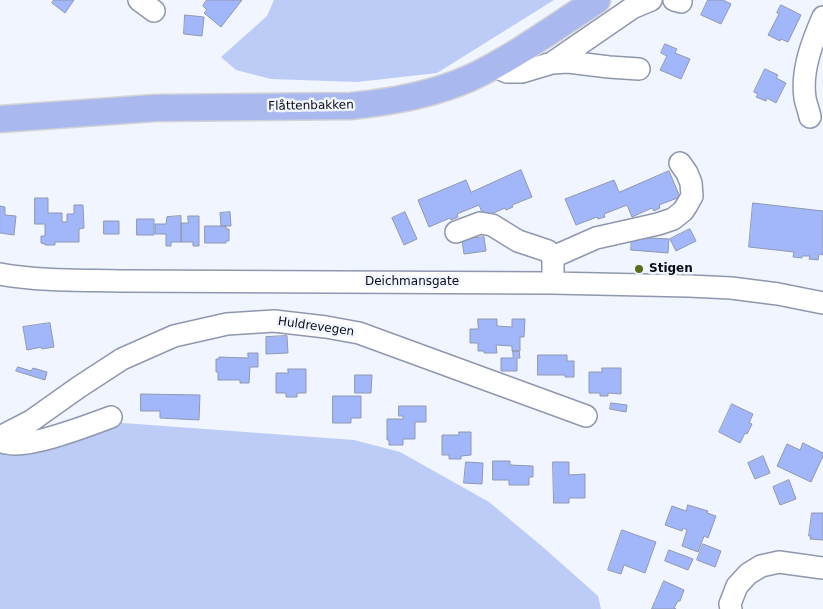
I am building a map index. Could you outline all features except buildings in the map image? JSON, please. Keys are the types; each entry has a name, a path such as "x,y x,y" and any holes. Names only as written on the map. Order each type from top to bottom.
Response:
{"main road":[{"name":"Flåttenbakken","path":"0,119 155,108 307,107 382,103 445,88 469,78 493,66 597,0"}],"street":[{"path":"552,63 632,8 651,0"},
{"path":"810,117 805,97 806,69 823,17"},
{"path":"493,66 508,72 522,72 552,63 568,62 640,69"},
{"path":"553,257 596,238 658,224 672,219 682,212 692,196 691,183 680,163"},
{"path":"456,232 480,223 492,225 518,241 548,251 553,257 552,283"},
{"name":"Deichmansgate","path":"0,274 32,278 120,281 552,283 731,288 778,294 823,303"},
{"name":"Huldrevegen","path":"0,438 30,421 79,386 122,359 174,336 228,324 274,321 359,333 586,416"},
{"path":"0,438 7,444 32,442 66,433 111,417"},
{"path":"731,609 730,604 737,586 748,574 761,566 779,562 823,568"}],"shaded area":[{"path":"274,0 554,0 437,73 357,82 271,79 236,70 221,57 267,16"},
{"path":"96,421 354,440 400,452 489,502 598,596 601,609 0,609 0,442"}],"place":[{"name":"Stigen","path":"639,269"}]}
